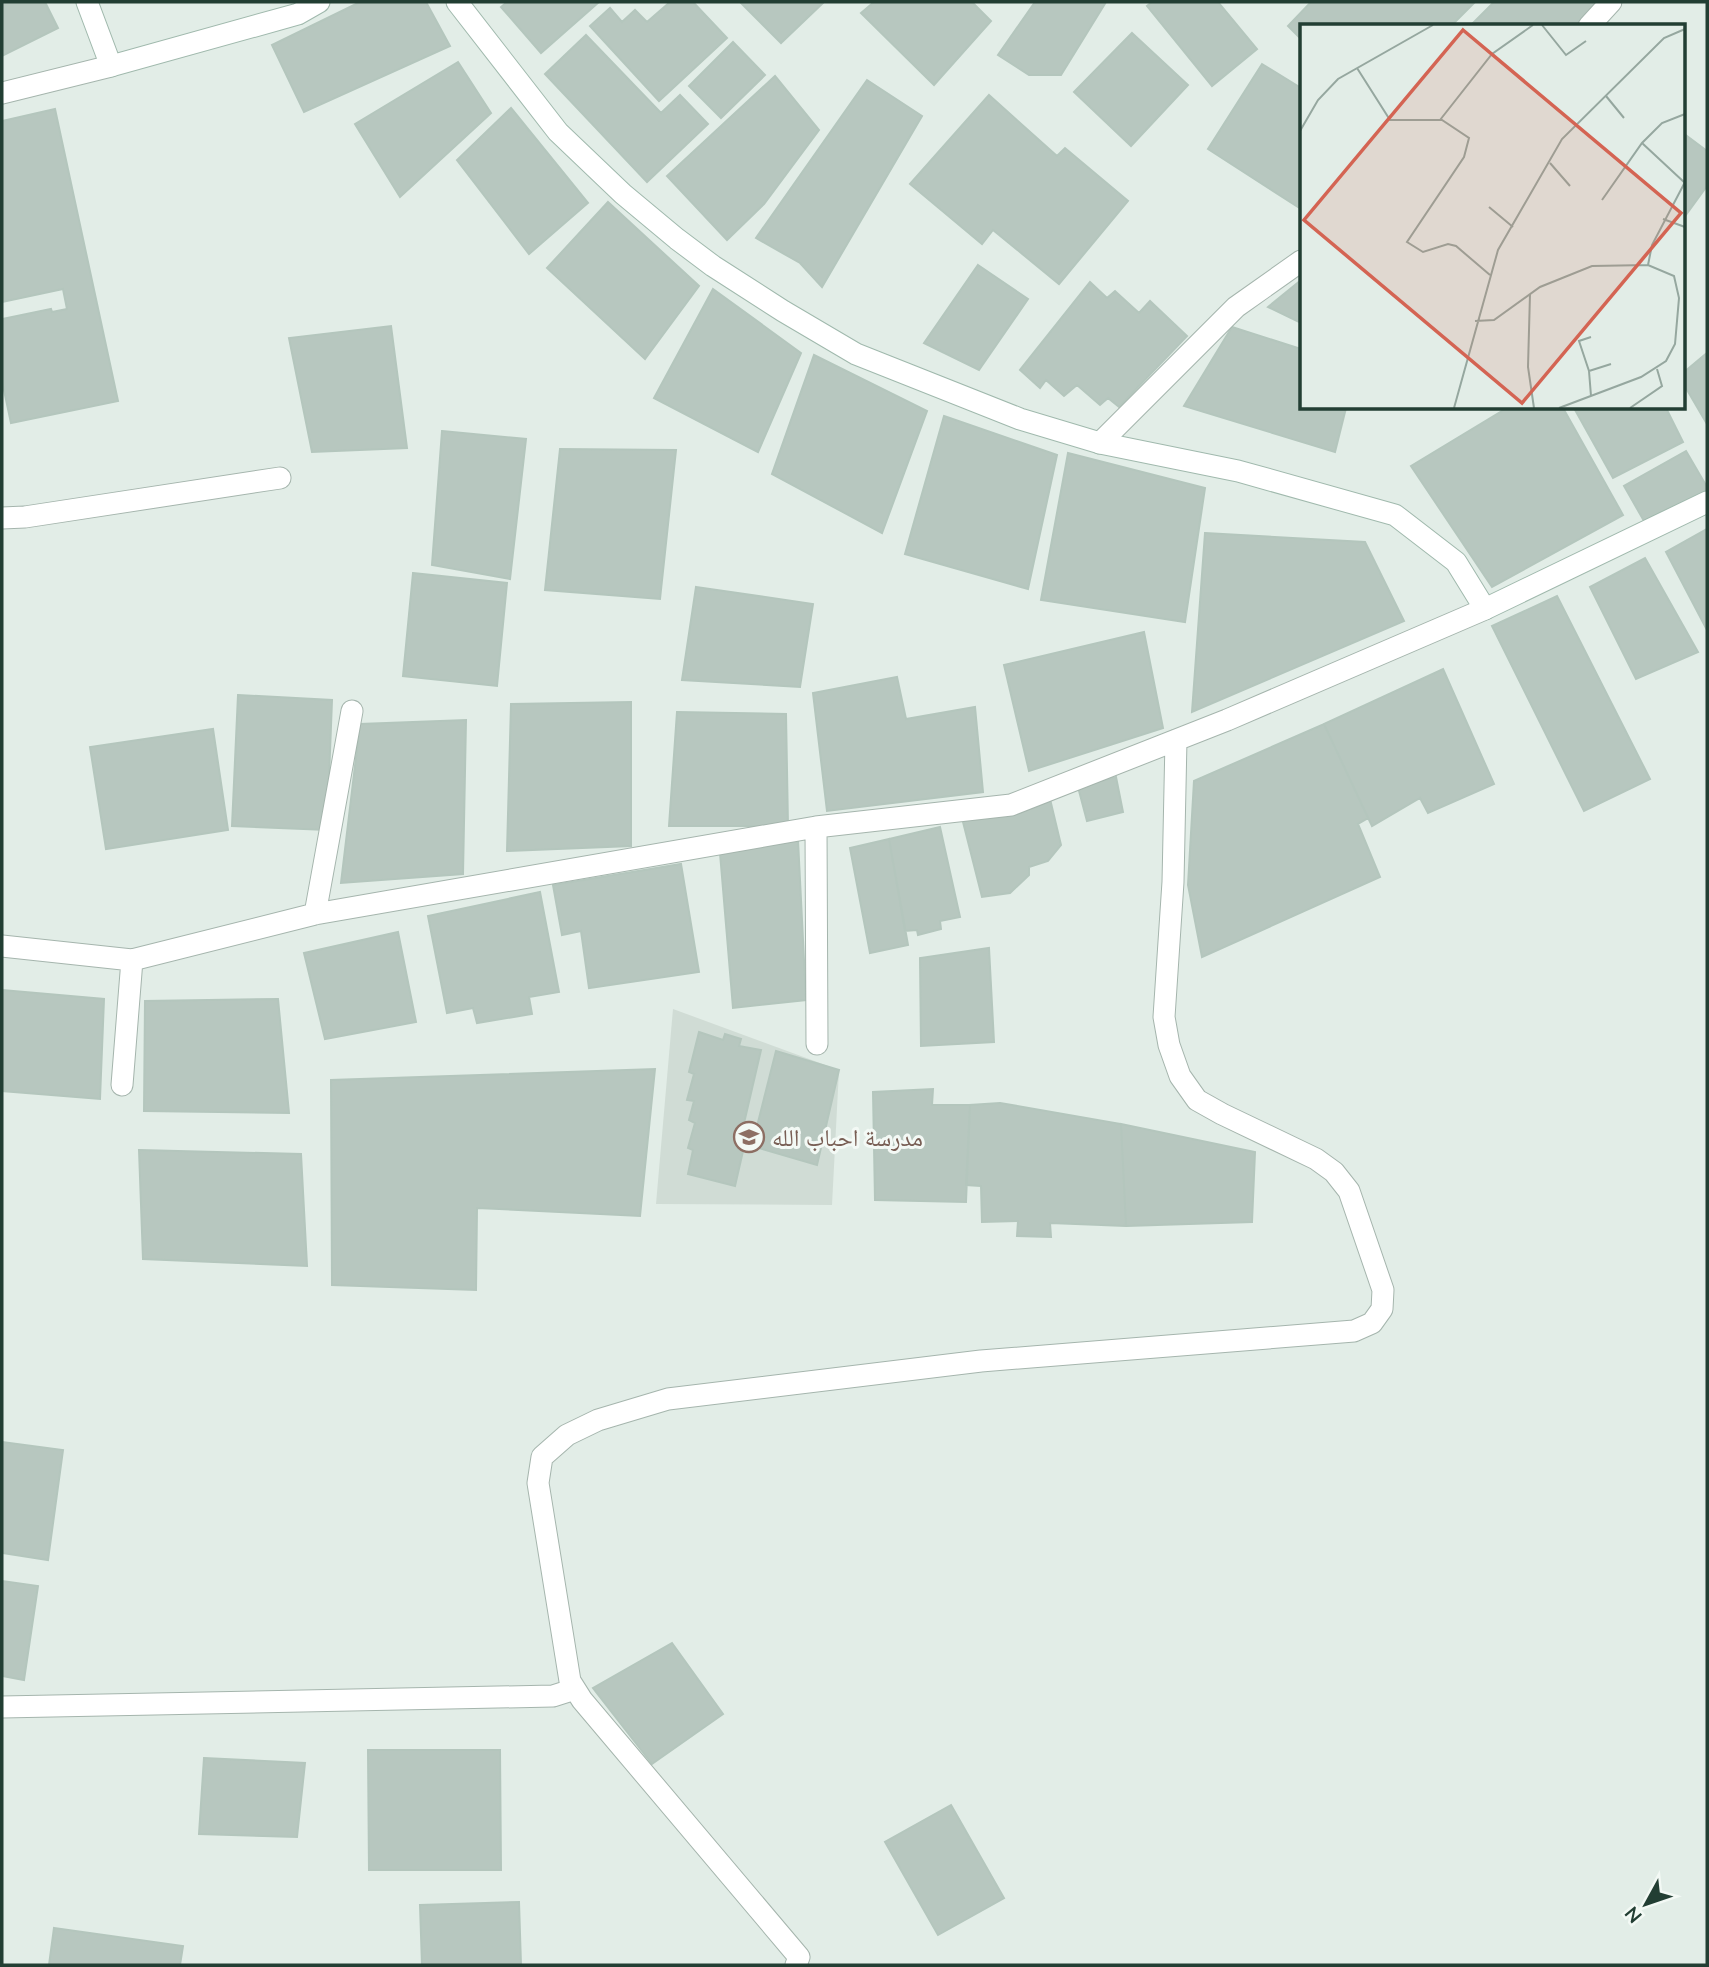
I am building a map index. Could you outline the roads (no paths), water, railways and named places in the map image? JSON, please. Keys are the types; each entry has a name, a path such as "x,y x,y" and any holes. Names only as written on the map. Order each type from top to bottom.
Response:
{"street":[{"path":"87,2 111,66"},
{"path":"2,93 298,14 319,2"},
{"path":"457,2 558,132 623,194 713,266 783,311 856,354 1020,419 1100,443 1238,471 1395,515 1456,562 1485,610"},
{"path":"1591,24 1611,2"},
{"path":"1100,443 1236,307 1300,262"},
{"path":"2,518 38,515 280,478"},
{"path":"2,946 132,960 315,914 816,827 1011,805 1177,740 1485,610 1707,502"},
{"path":"315,914 352,711"},
{"path":"796,1965 799,1957 582,1700 570,1681 538,1483 542,1457 567,1435 598,1420 668,1399 995,1360 1354,1331 1372,1324 1382,1309 1383,1290 1349,1191 1334,1171 1316,1159 1197,1100 1180,1076 1164,1017 1173,882 1177,740"},
{"path":"816,827 817,1044"},
{"path":"122,1085 132,960"},
{"path":"2,1707 553,1696 575,1689"}],"place":[{"name":"مدرسة احباب الله","path":"749,1137"}]}
